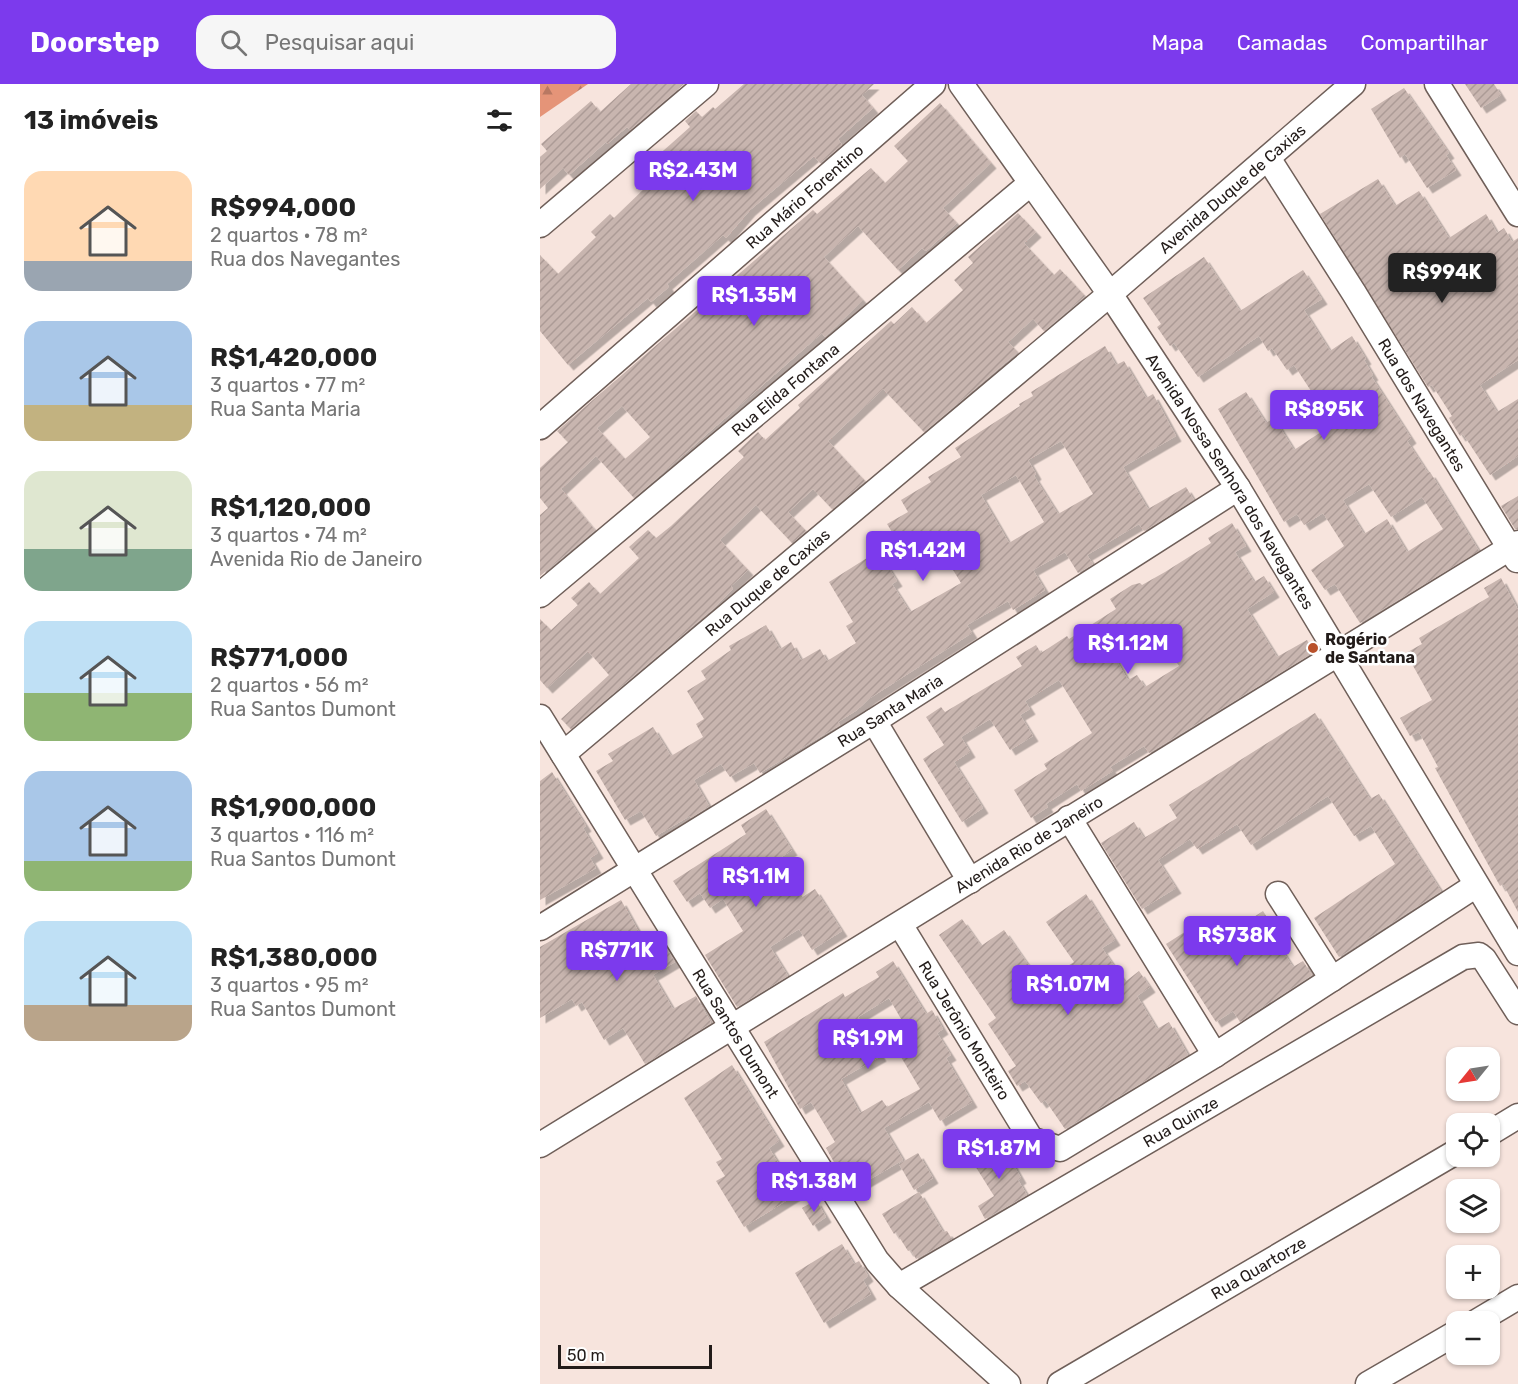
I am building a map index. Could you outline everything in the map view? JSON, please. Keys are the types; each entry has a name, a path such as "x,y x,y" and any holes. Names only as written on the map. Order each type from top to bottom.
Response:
{"street":[{"path":"540,225 706,84"},
{"name":"Rua Mário Forentino","path":"540,428 933,84"},
{"name":"Avenida Nossa Senhora dos Navegantes","path":"961,84 1110,294 1238,488 1340,654 1475,886 1518,953"},
{"name":"Avenida Duque de Caxias","path":"1110,294 1353,84"},
{"path":"1437,84 1518,214"},
{"name":"Rua dos Navegantes","path":"1268,158 1515,551"},
{"name":"Rua Elida Fontana","path":"540,596 1031,183"},
{"name":"Rua Duque de Caxias","path":"563,754 1110,294"},
{"name":"Rua Santa Maria","path":"540,928 874,721 1238,488"},
{"name":"Avenida Rio de Janeiro","path":"540,1145 900,926 1069,818 1515,551"},
{"name":"Rua Santos Dumont","path":"540,717 877,1261 898,1286 1008,1384"},
{"path":"874,721 970,881"},
{"path":"1069,818 1215,1055 1475,886"},
{"path":"1278,894 1332,979"},
{"name":"Rua Jerônio Monteiro","path":"900,926 1031,1139 1060,1149 1215,1055"},
{"name":"Rua Quinze","path":"898,1286 1463,957 1479,955 1490,964 1518,1012"},
{"path":"1500,1127 1518,1116"},
{"name":"Rua Quartorze","path":"1060,1384 1446,1158"},
{"path":"1494,1311 1518,1297"},
{"path":"1368,1384 1446,1339"}],"green space":[{"path":"540,84 588,84 540,117"}],"building":[{"path":"631,84 684,84 630,130 627,127 607,144 606,142 569,175 563,168 540,189 540,157 547,151 541,144 591,101 600,112"},
{"path":"744,84 874,84 862,95 873,108 838,139 842,145 820,163 814,156 750,210 726,238 723,235 667,284 669,287 651,302 648,298 568,365 540,331 540,255 558,274 596,237 591,232 610,214 614,218 646,187 636,175 690,127 685,121 696,111 702,117 713,107 715,109"},
{"path":"1465,84 1494,84 1501,95 1481,108"},
{"path":"1404,88 1449,153 1446,155 1456,170 1427,188 1405,154 1400,158 1371,109"},
{"path":"940,103 991,163 943,208 957,223 926,251 922,248 898,270 858,226 824,257 863,300 825,337 822,333 634,498 596,456 561,489 595,530 540,576 540,515 548,508 540,498 540,468 568,442 557,431 813,210 817,214 871,168 885,183 908,161 894,146","holes":["622,406 650,437 625,459 597,428"]},
{"path":"1378,179 1395,206 1419,191 1449,238 1486,214 1497,233 1504,228 1512,242 1518,238 1518,360 1480,385 1497,412 1518,399 1518,456 1490,475 1463,434 1460,436 1449,418 1452,416 1432,385 1428,387 1320,214"},
{"path":"1018,213 1036,232 1024,243 1054,275 1060,269 1085,296 1044,331 1033,319 1008,342 1018,352 924,432 883,389 828,441 865,481 832,509 813,489 788,512 806,531 792,543 756,505 720,540 748,570 731,586 733,589 714,608 571,729 561,719 609,675 588,651 547,688 540,680 540,619 551,630 578,605 571,598 589,582 600,594 639,558 629,547 648,530 656,538 671,526 744,457 738,451 758,432 765,440 800,408 798,405 891,321 894,324 912,307 926,323 963,290 954,280 973,263 968,257"},
{"path":"1204,257 1240,311 1303,270 1322,299 1304,310 1330,351 1352,336 1366,359 1364,360 1373,375 1371,376 1411,438 1407,441 1428,473 1430,472 1479,551 1360,623 1335,584 1325,590 1311,570 1344,546 1323,513 1304,525 1297,514 1284,522 1218,409 1246,392 1266,423 1274,418 1294,450 1327,428 1306,398 1313,394 1294,365 1287,370 1272,348 1268,351 1259,336 1198,377 1174,343 1170,346 1157,327 1161,324 1143,298","holes":["1369,484 1391,517 1422,497 1443,529 1407,552 1387,519 1364,534 1343,500"]},
{"path":"1105,346 1116,365 1124,361 1146,398 1153,394 1176,436 1123,467 1148,509 1186,487 1194,500 1144,531 1139,524 1087,555 1093,564 1078,573 1065,552 1033,570 1045,590 1013,610 1008,601 967,625 972,633 870,698 838,722 840,725 760,773 754,763 730,777 721,764 694,780 709,806 691,818 690,816 656,836 641,811 625,820 596,771 613,761 608,754 653,727 671,756 703,737 696,724 704,719 687,691 706,679 701,671 731,650 729,646 766,625 780,649 791,642 801,660 820,649 827,661 856,643 846,626 853,622 829,582 878,551 897,581 892,584 910,612 961,583 950,565 956,562 938,532 925,540 922,536 902,548 887,524 908,512 901,500 931,482 928,477 961,457 955,448 1020,406 1019,404 1033,396 1031,392","holes":["1061,441 1093,494 1058,514 1034,476 1036,474 1028,460","1016,475 1044,522 1009,543 981,495"]},
{"path":"1518,496 1518,529 1515,529 1501,506"},
{"path":"1232,523 1246,546 1235,552 1254,582 1264,576 1274,592 1247,609 1277,657 1307,640 1314,652 1149,753 1144,746 1110,767 1113,771 1081,791 1077,784 1046,804 1048,807 1031,818 1014,790 1047,769 1044,764 1092,733 1059,680 1025,701 1030,709 1020,715 1033,736 1010,750 990,719 961,737 970,752 954,762 983,808 962,822 923,759 944,745 926,717 941,707 945,712 1022,666 1016,657 1036,645 1041,653 1067,636 1069,639 1116,609 1110,599 1132,585 1140,583 1142,585 1165,572 1211,543 1208,538","holes":["1153,626 1179,666 1145,687 1137,675 1128,680 1112,653"]},
{"path":"1501,578 1518,610 1518,912 1503,884 1500,886 1435,768 1438,767 1419,732 1410,736 1400,718 1432,700 1406,653 1422,644 1419,638 1489,597 1484,588"},
{"path":"1315,713 1370,799 1379,794 1441,891 1339,957 1314,918 1395,864 1371,826 1354,836 1328,796 1251,845 1237,824 1197,849 1190,839 1158,860 1176,888 1142,909 1101,843 1134,822 1144,838 1177,818 1169,805"},
{"path":"552,772 586,826 583,828 598,853 590,858 596,868 540,900 540,781"},
{"path":"766,809 792,850 777,860 801,898 815,889 842,931 812,950 799,929 770,947 788,976 737,1007 705,955 743,931 723,899 710,908 700,893 687,902 673,881 746,834 741,825"},
{"path":"1086,894 1115,940 1102,948 1125,982 1139,971 1150,987 1137,996 1157,1029 1169,1022 1188,1055 1065,1129 1045,1100 1041,1103 1025,1081 1017,1086 1008,1071 1016,1066 988,1024 996,1018 939,935 962,919 981,946 1004,930 1041,983 1074,962 1046,922"},
{"path":"621,900 641,936 649,931 657,944 662,941 675,962 653,975 673,1009 696,996 711,1023 645,1064 623,1028 604,1040 582,1002 576,1006 572,999 540,1018 540,947"},
{"path":"1263,911 1275,930 1271,933 1293,967 1303,961 1312,975 1240,1022 1233,1011 1216,1022 1166,944 1205,919 1219,940"},
{"path":"893,961 926,1014 932,1010 943,1029 937,1033 951,1055 946,1058 972,1102 940,1121 929,1102 884,1128 903,1160 850,1191 826,1148 835,1142 811,1102 800,1109 764,1042 843,993 845,997 879,977 876,972","holes":["889,998 917,1047 901,1057 920,1089 887,1107 882,1100 860,1113 841,1079 881,1056 858,1017"]},
{"path":"732,1065 779,1141 769,1148 797,1194 744,1227 716,1181 725,1176 716,1162 722,1159 684,1098"},
{"path":"1001,1143 1021,1178 1018,1180 1027,1195 985,1219 978,1206 994,1196 972,1161"},
{"path":"918,1153 933,1178 914,1190 899,1164"},
{"path":"919,1192 943,1232 947,1231 952,1239 916,1259 896,1232 894,1234 882,1214"},
{"path":"816,1200 826,1217 813,1226 802,1208"},
{"path":"842,1244 854,1264 859,1261 868,1276 863,1280 871,1294 824,1323 795,1273"}],"place":[{"name":"Rogério de Santana","path":"1313,648"}]}
